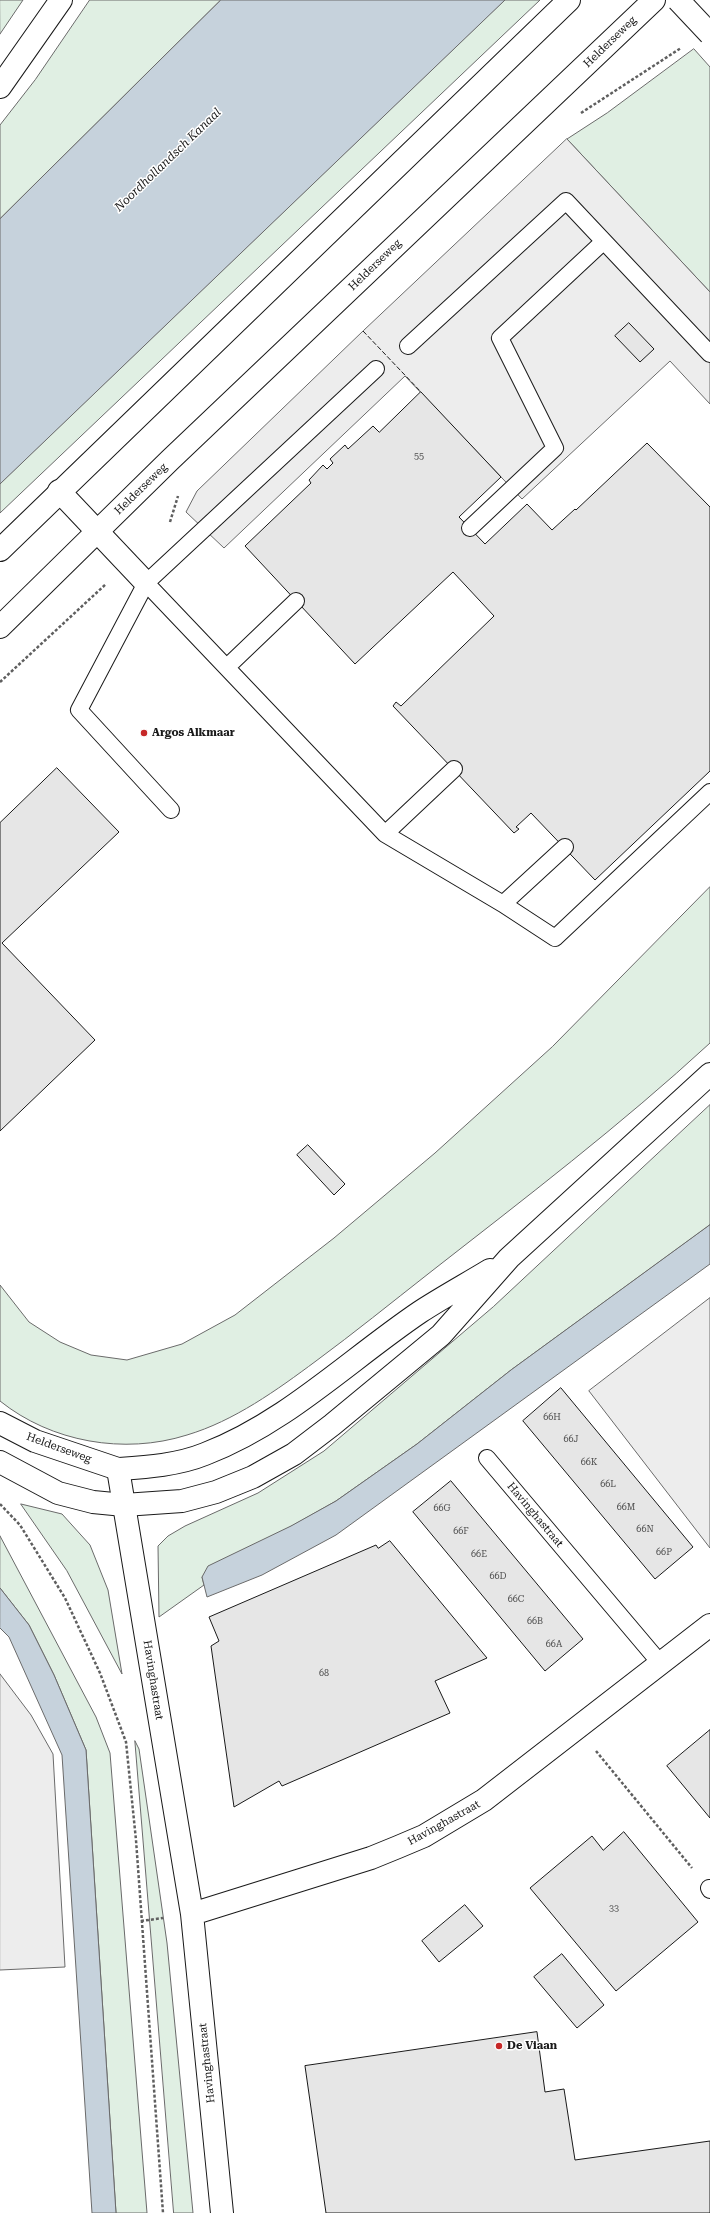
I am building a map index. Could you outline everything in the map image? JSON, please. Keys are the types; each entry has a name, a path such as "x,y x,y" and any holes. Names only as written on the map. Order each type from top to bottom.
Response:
{"main road":[{"path":"0,87 61,0"},
{"path":"0,550 59,491 569,0"},
{"name":"Helderseweg","path":"0,627 97,532 654,0"},
{"path":"678,0 710,34"},
{"path":"59,491 146,583"},
{"path":"0,1462 58,1493 93,1502 124,1506 182,1501 216,1492 253,1477 294,1454 332,1425 441,1335 509,1258 710,1074"},
{"path":"118,1469 156,1466 204,1455 242,1438 296,1405 420,1312 509,1258"},
{"name":"Helderseweg","path":"0,1423 35,1441 118,1469"},
{"name":"Havinghastraat","path":"118,1469 192,1914 222,2213"},
{"name":"Havinghastraat","path":"192,1914 371,1858 424,1836 484,1800 578,1729 710,1625"}],"lane":[{"path":"408,346 566,201 710,354"},
{"path":"470,528 555,448 500,338 603,242"},
{"path":"171,810 79,710 146,583 376,369"},
{"path":"146,583 384,834 503,904 556,938 710,792"},
{"path":"227,667 296,601"},
{"path":"384,834 454,769"},
{"path":"503,904 564,847"},
{"name":"Havinghastraat","path":"487,1458 661,1664"}],"path":[{"path":"0,682 78,608"},
{"path":"0,1504 20,1525 65,1598 100,1673 126,1742 136,1840 163,2213"},
{"path":"578,1729 709,1889"}],"green space":[{"path":"0,0 23,0 0,34"},
{"path":"90,0 221,0 0,219 0,125 35,80"},
{"path":"505,0 540,0 0,513 0,484"},
{"path":"694,49 710,67 710,292 567,139 607,113"},
{"path":"710,887 710,1043 642,1103 536,1190 301,1372 254,1404 222,1422 187,1435 163,1441 138,1444 114,1444 89,1441 65,1435 20,1415 0,1401 0,1285 29,1322 60,1342 91,1355 127,1360 182,1344 235,1315 334,1238 435,1153 552,1047"},
{"path":"710,1105 710,1225 511,1370 417,1444 336,1501 202,1577 204,1585 159,1617 158,1546 168,1536 185,1526 258,1493 324,1451 493,1307"},
{"path":"21,1504 62,1514 90,1545 108,1590 122,1674 67,1571"},
{"path":"0,1536 96,1717 110,1753 147,2213 116,2213 86,1750 54,1675 29,1625 0,1588"},
{"path":"135,1741 139,1749 167,1943 193,2213 174,2213"}],"shaded area":[{"path":"567,139 710,292 710,404 670,361 522,499 405,376 224,548 186,512 197,491 363,331"},
{"path":"710,1298 710,1548 589,1391"},
{"path":"0,1674 31,1715 53,1754 65,1967 0,1970"}],"water":[{"name":"Noordhollandsch Kanaal","path":"221,0 505,0 0,484 0,219"},
{"path":"710,1225 710,1264 336,1535 262,1575 207,1597 202,1577 208,1566 291,1526 336,1501 417,1444 511,1370"},
{"path":"0,1588 29,1625 54,1675 86,1750 116,2213 92,2213 62,1755 9,1637 0,1628"}],"building":[{"path":"629,323 654,349 640,362 615,336"},
{"path":"421,392 501,477 459,517 485,544 527,504 552,530 575,509 576,510 647,443 710,507 710,771 595,880 531,813 516,827 519,829 514,833 393,706 396,702 401,706 494,616 453,572 355,664 245,546 311,483 309,480 323,465 327,469 333,463 330,459 345,445 348,449 373,426 379,432"},
{"path":"57,768 119,832 2,943 95,1040 0,1131 0,823"},
{"path":"308,1145 345,1184 334,1195 297,1155"},
{"path":"561,1388 693,1547 655,1579 523,1421"},
{"path":"451,1481 583,1639 545,1671 413,1512"},
{"path":"390,1541 487,1658 435,1681 450,1713 282,1786 279,1781 234,1807 211,1646 219,1641 209,1617 376,1545 378,1548"},
{"path":"710,1730 710,1818 667,1766"},
{"path":"624,1832 698,1922 616,1991 530,1888 592,1836 603,1850"},
{"path":"465,1905 483,1926 439,1962 422,1941"},
{"path":"562,1954 604,2005 577,2028 534,1977"},
{"path":"537,2032 545,2092 564,2089 575,2160 710,2141 710,2213 326,2213 305,2066"}],"fence":[{"path":"363,331 421,392"}],"place":[{"name":"Argos Alkmaar","path":"144,733"},
{"name":"De Viaan","path":"499,2046"}]}
